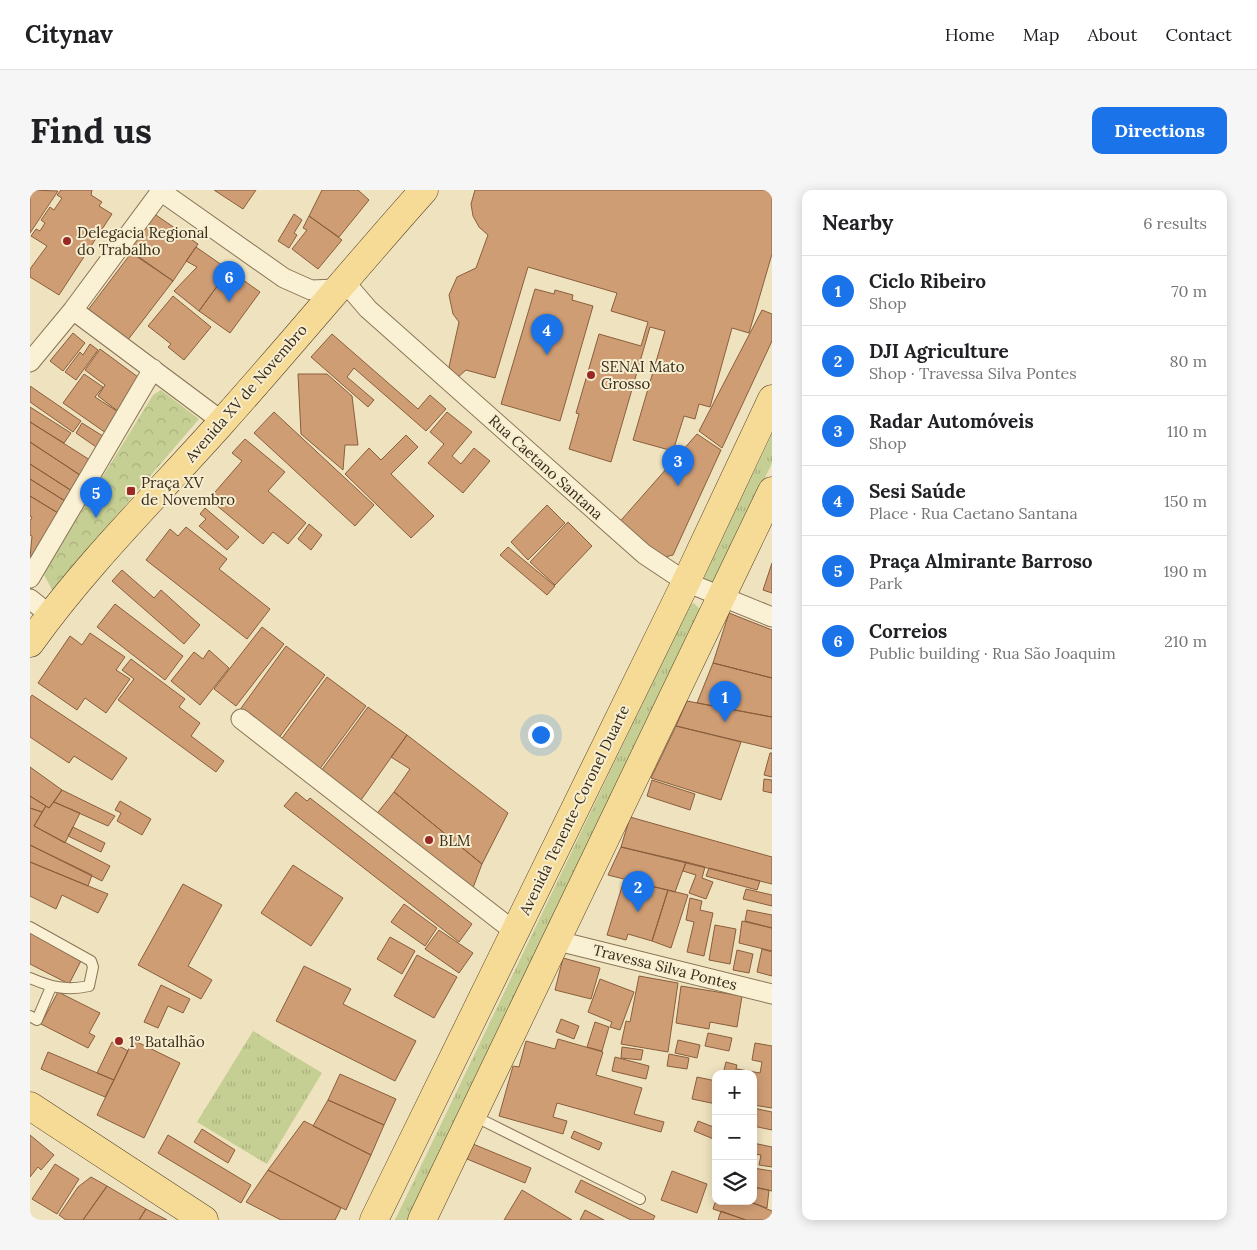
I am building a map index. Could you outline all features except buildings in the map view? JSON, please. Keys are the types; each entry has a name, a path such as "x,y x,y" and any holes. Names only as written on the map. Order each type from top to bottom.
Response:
{"main road":[{"name":"Avenida XV de Novembro","path":"30,643 40,607 149,501 223,422 424,190"},
{"name":"Avenida Tenente-Coronel Duarte","path":"374,1220 686,582 772,399"},
{"path":"422,1220 558,941 772,492"},
{"path":"30,1106 204,1220"}],"street":[{"path":"30,362 73,310 160,191 284,278 311,290 340,285"},
{"name":"Rua Caetano Santana","path":"340,285 644,554 686,582 772,616"},
{"path":"73,310 223,422"},
{"path":"30,578 153,369"},
{"path":"241,719 515,932"},
{"name":"Travessa Silva Pontes","path":"558,941 772,994"}],"lane":[{"path":"30,926 91,961 93,968 88,986 71,990 51,987 30,978"},
{"path":"30,1016 37,1020 51,987"},
{"path":"473,1116 640,1199"}],"green space":[{"path":"161,390 199,419 85,552 54,593 44,575 50,562 153,395"},
{"path":"772,434 772,463 715,583 703,580"},
{"path":"694,603 701,610 409,1220 395,1220 690,605"},
{"path":"253,1031 322,1073 267,1164 197,1122"}],"place":[{"name":"Delegacia Regional do Trabalho","path":"67,241"},
{"name":"Correios","path":"229,302"},
{"name":"Sesi Saúde","path":"547,355"},
{"name":"SENAI Mato Grosso","path":"591,375"},
{"name":"Radar Automóveis","path":"678,486"},
{"name":"Praça XV de Novembro","path":"131,491"},
{"name":"Praça Almirante Barroso","path":"96,518"},
{"name":"Ciclo Ribeiro","path":"725,722"},
{"name":"BLM","path":"429,840"},
{"name":"DJI Agriculture","path":"638,912"},
{"name":"1º Batalhão","path":"119,1041"}]}
